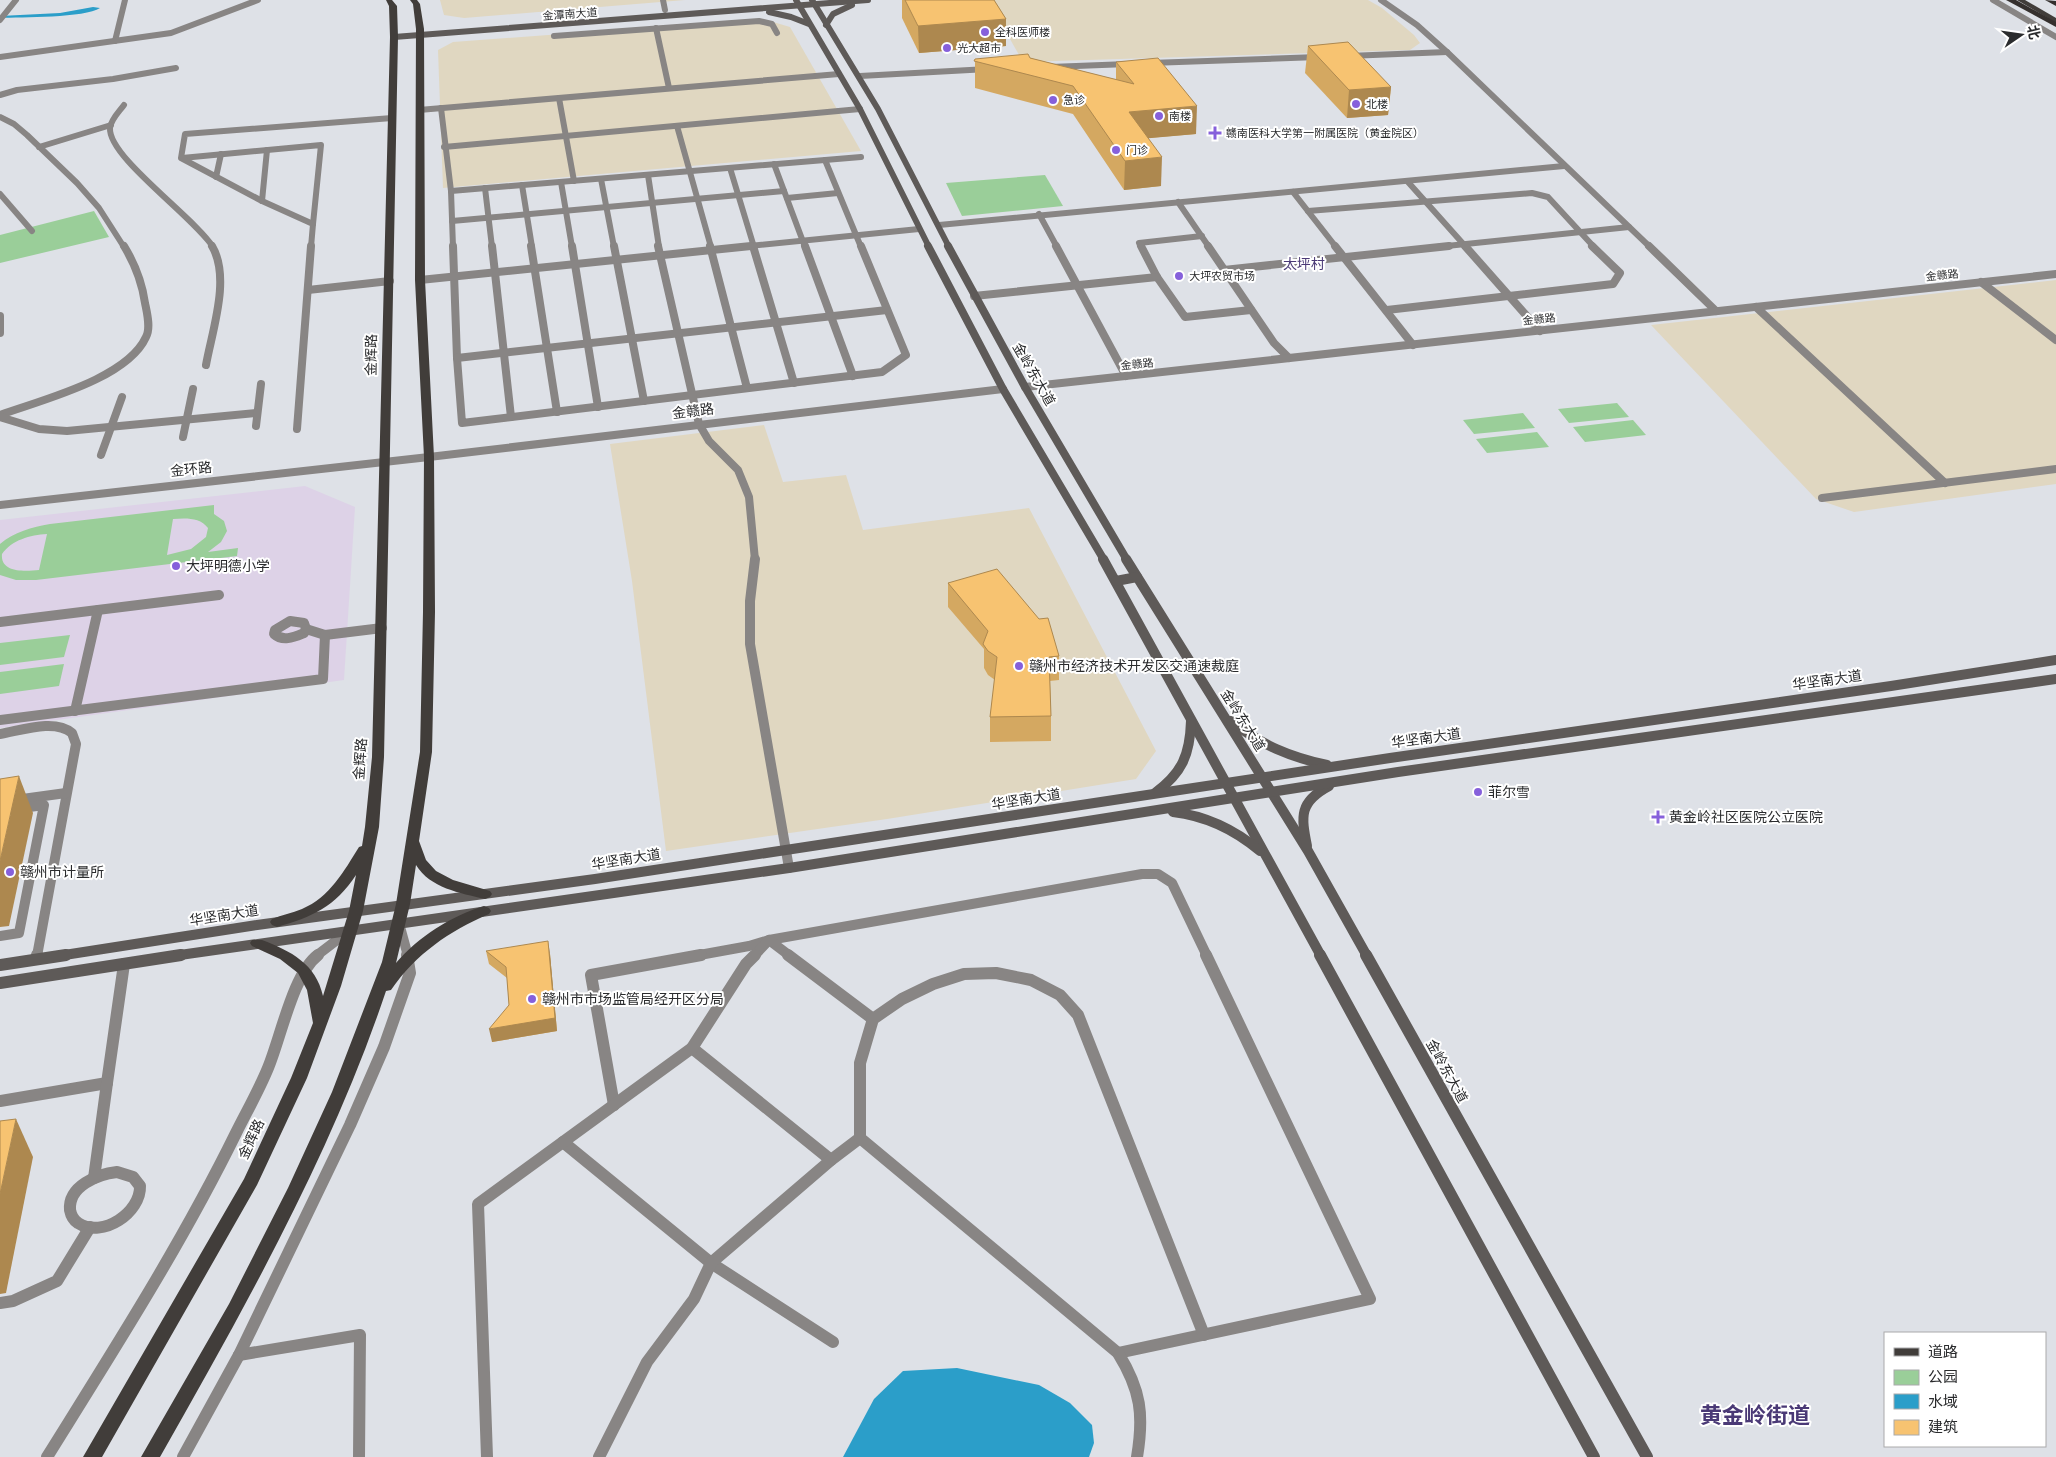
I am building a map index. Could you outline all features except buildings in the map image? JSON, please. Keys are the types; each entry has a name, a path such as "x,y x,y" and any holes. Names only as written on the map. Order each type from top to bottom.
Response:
{"highway":[{"path":"2010,0 2056,25"},
{"path":"2030,0 2056,15"},
{"path":"2049,0 2056,4"}],"main road":[{"name":"金辉路","path":"92,1457 251,1181 299,1078 320,1024 356,911 369,841 378,757 394,34 393,6 389,0"},
{"path":"150,1457 235,1309 340,1092 376,1003 389,962 403,904 426,752 429,612 429,457 420,280 420,32 414,0"},
{"name":"金潭南大道","path":"420,32 665,10 754,4 868,0"},
{"path":"826,24 830,18 843,8 873,0"},
{"path":"2020,0 2056,21"},
{"path":"754,4 761,2"},
{"name":"金潭南大道","path":"394,34 738,11 804,2"},
{"path":"804,2 809,24 860,110 918,229 1003,389 1116,581 1594,1457"},
{"name":"金岭东大道","path":"804,2 826,24 860,76 939,225 974,296 1025,388 1137,577 1308,851 1647,1457"},
{"path":"738,11 775,13 791,16 809,24"},
{"path":"826,53 843,52"},
{"path":"1116,581 1137,577"},
{"name":"华坚南大道","path":"0,964 277,922 786,850 1336,766 1881,688 2056,660"},
{"path":"0,983 257,943 790,868 1343,780 2056,679"},
{"path":"1224,716 1271,750 1299,759 1336,766"},
{"path":"1152,795 1164,786 1183,765 1191,747 1191,720"},
{"path":"1308,851 1303,826 1304,810 1308,799 1318,791 1343,780"},
{"path":"1159,810 1195,814 1213,821 1247,839 1268,858"},
{"path":"414,838 420,860 428,872 447,883 485,894"},
{"path":"277,922 310,911 330,897 345,882 369,841"},
{"path":"376,1003 408,958 449,926 484,911"},
{"path":"257,943 292,958 305,971 317,999 320,1024"}],"street":[{"path":"2,17 16,0"},
{"path":"115,41 125,0"},
{"path":"0,57 171,33 258,0"},
{"path":"663,0 665,10"},
{"path":"1381,0 1417,25 1447,52 1716,311"},
{"path":"1993,0 2056,37"},
{"path":"682,15 687,26"},
{"path":"554,36 759,21 772,24 777,33"},
{"path":"656,28 669,88"},
{"path":"1342,56 1447,52"},
{"path":"1145,63 1323,57"},
{"path":"1038,67 1135,64"},
{"path":"0,95 17,90 120,78 176,68"},
{"path":"860,76 1000,68"},
{"path":"419,110 839,74"},
{"path":"559,98 574,181"},
{"path":"124,105 111,125 110,131 117,149 200,229 216,253 221,282 206,365"},
{"path":"441,108 444,146 451,191 457,358 462,423 882,372 906,355 825,160"},
{"path":"444,146 860,110"},
{"path":"0,116 14,124 39,147 77,183 99,208 128,253 142,282 148,318 146,336 133,356 124,364 93,381 0,416"},
{"path":"181,158 185,134 392,118"},
{"path":"39,147 111,125"},
{"path":"677,126 692,171 747,388"},
{"path":"181,158 322,146 313,224 297,429"},
{"path":"262,201 267,150"},
{"path":"216,177 222,154"},
{"path":"451,191 861,157"},
{"path":"181,158 262,201 313,224"},
{"path":"774,164 853,376"},
{"path":"939,225 1039,214 1408,182 1564,166"},
{"path":"730,168 794,383"},
{"path":"648,175 650,203 660,256 699,424 709,441 738,470 749,497 756,554 750,600 750,644 790,868"},
{"path":"601,179 644,401"},
{"path":"561,182 598,406"},
{"path":"1408,182 1540,331"},
{"path":"522,185 557,412"},
{"path":"485,188 511,417"},
{"path":"1293,192 1413,345"},
{"path":"452,221 738,195 838,193"},
{"path":"0,194 32,231"},
{"path":"1308,211 1532,194 1548,197 1578,232 1620,273 1613,284 1387,310"},
{"path":"1178,202 1274,343 1288,358"},
{"path":"1039,214 1126,376"},
{"path":"1224,270 1629,227"},
{"path":"420,280 918,229"},
{"path":"1202,236 1139,243 1157,277 1185,317 1251,310"},
{"name":"金赣路","path":"1025,388 2056,274"},
{"path":"974,296 1157,277"},
{"path":"308,290 390,280"},
{"path":"1981,282 2056,340"},
{"path":"1756,307 1945,483"},
{"path":"457,358 887,310"},
{"path":"0,316 0,333"},
{"path":"256,426 261,384"},
{"path":"183,437 193,389"},
{"name":"金赣路","path":"386,461 1003,389"},
{"path":"101,454 122,397"},
{"path":"0,416 39,429 67,431 257,413"},
{"name":"金环路","path":"0,505 386,461"},
{"path":"1822,498 2056,469"},
{"path":"0,622 218,595"},
{"path":"75,710 98,610"},
{"path":"306,629 325,636 382,628"},
{"path":"0,720 323,679 325,636"},
{"path":"0,734 54,727 68,729 75,736 76,744 36,959"},
{"path":"0,802 66,793"},
{"path":"0,811 44,805 18,933 0,936"},
{"path":"614,1105 591,975 749,946 769,940 1142,874 1158,874 1172,883 1370,1299 1118,1354"},
{"path":"183,1457 239,1355 350,1125 384,1047 410,973 399,923"},
{"path":"47,1457 209,1188 268,1068 293,996 310,961 351,930"},
{"path":"769,940 873,1019"},
{"path":"486,1457 478,1204 692,1048 746,964 769,940"},
{"path":"94,1178 124,964"},
{"path":"860,1138 860,1063 873,1019 902,999 933,984 964,974 996,973 1031,980 1060,995 1078,1015 1204,1336"},
{"path":"692,1048 831,1160"},
{"path":"0,1101 107,1083"},
{"path":"599,1457 647,1362 694,1299 711,1263 831,1160 860,1138"},
{"path":"860,1138 1118,1354 1132,1375 1141,1406 1140,1439 1137,1457"},
{"path":"563,1142 711,1263 833,1342"},
{"path":"106,1173 128,1174 136,1178 140,1184 139,1202 126,1216 106,1225 90,1227 77,1223 71,1217 69,1209 70,1200 75,1192 94,1178 106,1173"},
{"path":"0,1303 13,1301 57,1281 90,1227"},
{"path":"239,1355 360,1335 359,1457"}],"shaded area":[{"path":"440,0 685,0 464,18 444,15"},
{"path":"988,0 1368,0 1382,8 1414,35 1420,43 1410,50 1023,62"},
{"path":"763,19 790,27 861,151 443,188 438,50 453,42"},
{"path":"2056,280 2056,484 1854,512 1816,499 1651,325"},
{"path":"764,425 783,482 846,475 863,530 1029,508 1156,751 1136,779 887,819 666,851 632,581 610,444"},
{"name":"大坪明德小学","path":"305,486 355,507 344,680 0,728 0,520"}],"green space":[{"path":"1045,175 1063,206 962,216 946,183"},
{"path":"94,211 109,237 0,263 0,235"},
{"path":"1617,403 1629,417 1569,423 1558,409"},
{"path":"1523,413 1535,428 1474,434 1463,420"},
{"path":"1633,420 1646,435 1585,442 1573,427"},
{"path":"1537,432 1549,447 1487,453 1476,439"},
{"path":"214,505 214,514 224,521 227,531 221,542 208,552 238,548 237,556 36,580 16,580 0,575 0,544 11,536 50,524","holes":["173,519 197,520 205,524 208,528 206,537 191,549 167,555","47,534 39,570 15,570 5,565 2,554 11,545 28,537"]},
{"path":"70,635 64,657 0,665 0,643"},
{"path":"64,664 59,686 0,694 0,672"}],"water":[{"path":"93,7 100,8 81,14 0,18 0,16 60,13"},
{"path":"957,1368 1039,1385 1070,1403 1092,1425 1094,1443 1089,1457 843,1457 874,1399 903,1371"}],"place":[{"name":"全科医师楼","path":"985,32"},
{"name":"光大超市","path":"947,48"},
{"name":"急诊","path":"1053,100"},
{"name":"北楼","path":"1356,104"},
{"name":"南楼","path":"1159,116"},
{"name":"赣南医科大学第一附属医院（黄金院区）","path":"1215,133"},
{"name":"门诊","path":"1116,150"},
{"name":"大坪农贸市场","path":"1179,276"},
{"name":"大坪明德小学","path":"176,566"},
{"name":"赣州市经济技术开发区交通速裁庭","path":"1019,666"},
{"name":"菲尔雪","path":"1478,792"},
{"name":"黄金岭社区医院公立医院","path":"1658,817"},
{"name":"赣州市计量所","path":"10,872"},
{"name":"赣州市市场监管局经开区分局","path":"532,999"}],"district":[{"name":"太坪村","path":"1304,264"},
{"name":"黄金岭街道","path":"1755,1415"}]}
